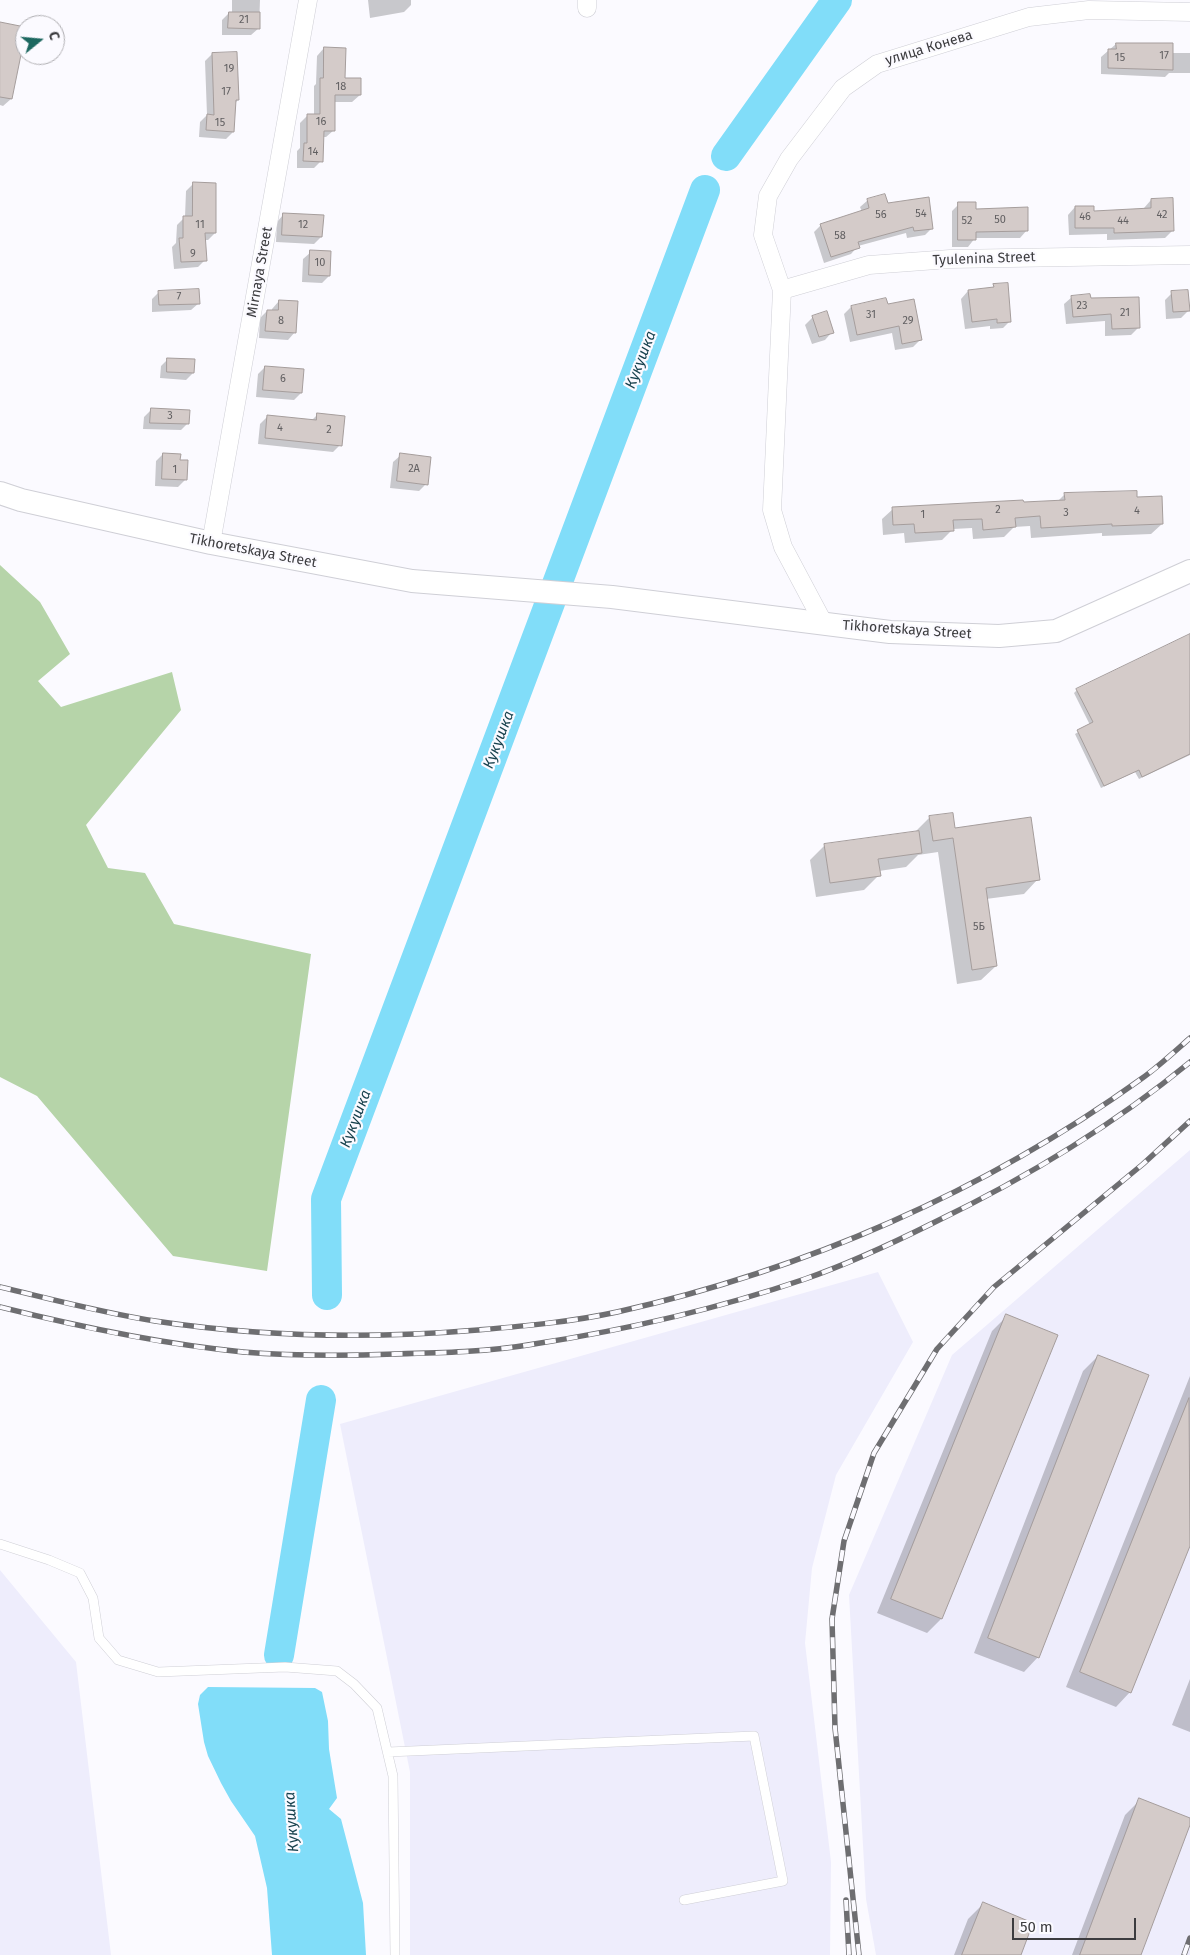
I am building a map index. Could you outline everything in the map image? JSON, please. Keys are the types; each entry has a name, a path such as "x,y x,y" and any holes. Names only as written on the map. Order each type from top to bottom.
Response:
{"street":[{"name":"Mirnaya Street","path":"211,543 308,0"},
{"name":"улица Конева","path":"782,290 763,234 768,196 789,159 843,88 877,64 1029,17 1089,10 1190,12"},
{"name":"Tyulenina Street","path":"782,290 869,265 950,259 1190,255"},
{"path":"782,290 772,510 783,547 824,624"},
{"name":"Tikhoretskaya Street","path":"0,493 21,500 211,543 412,581 612,597 890,632 999,636 1056,631 1190,571"}],"lane":[{"path":"0,1544 49,1560 80,1573 93,1598 99,1638 118,1660 158,1672 285,1668 336,1671 354,1684 376,1708 393,1776 395,1955"},
{"path":"388,1752 754,1736 783,1881 684,1900"}],"shaded area":[{"path":"1190,1150 1190,1955 876,1955 866,1899 849,1595 952,1355"},
{"path":"878,1272 913,1342 836,1475 812,1568 805,1643 831,1862 830,1955 410,1955 410,1772 340,1424"},
{"path":"0,1570 76,1662 111,1955 0,1955"}],"green space":[{"path":"0,565 40,602 70,654 38,681 61,707 172,672 181,710 86,825 108,868 145,873 174,924 311,954 267,1271 173,1256 37,1096 0,1077"}],"water":[{"path":"208,1687 315,1688 322,1692 328,1721 329,1749 337,1798 329,1809 341,1819 363,1903 366,1955 272,1955 267,1888 255,1836 221,1783 208,1756 204,1742 198,1704 200,1695"}],"building":[{"path":"229,12 260,12 260,29 228,28"},
{"path":"0,22 15,25 15,65 19,65 12,99 0,97"},
{"path":"1116,43 1173,43 1173,70 1108,68 1108,49 1116,49"},
{"path":"324,47 346,48 345,78 361,78 361,95 335,95 335,131 324,131 323,162 303,161 304,143 307,143 307,114 320,114 320,78 323,78"},
{"path":"237,52 239,100 236,100 234,132 206,130 207,114 214,115 212,53"},
{"path":"193,182 216,183 216,233 205,233 207,261 181,262 179,238 183,238 183,216 192,216"},
{"path":"885,194 888,203 929,197 933,229 914,231 913,227 858,242 860,248 831,257 820,224 869,208 867,199"},
{"path":"1173,198 1174,231 1114,233 1114,228 1075,228 1075,206 1094,206 1094,211 1151,208 1151,199"},
{"path":"958,202 976,202 976,209 1028,207 1028,231 976,232 976,240 958,240"},
{"path":"283,213 324,215 322,237 282,235"},
{"path":"310,250 331,251 330,276 309,275"},
{"path":"1008,283 1011,322 997,323 997,319 972,322 968,290 994,287 993,284"},
{"path":"199,289 200,304 159,305 158,291"},
{"path":"1188,290 1190,311 1173,312 1171,291"},
{"path":"1090,294 1091,298 1139,297 1140,328 1112,329 1111,314 1073,317 1071,296"},
{"path":"886,298 888,304 914,299 922,340 902,344 899,326 857,335 851,306"},
{"path":"279,300 298,301 296,333 265,331 267,310 278,310"},
{"path":"827,311 834,333 819,337 812,316"},
{"path":"167,358 195,359 194,373 167,372"},
{"path":"265,366 304,369 302,393 263,390"},
{"path":"151,408 190,410 189,424 150,423"},
{"path":"317,413 345,416 342,446 265,438 267,415 316,420"},
{"path":"163,453 181,454 180,460 188,460 187,480 162,479"},
{"path":"400,453 431,457 428,485 397,481"},
{"path":"1137,491 1137,497 1162,496 1163,524 1112,526 1112,524 1041,528 1040,516 1015,518 1016,527 983,530 982,519 953,520 954,531 915,533 914,524 893,525 892,507 1023,500 1024,502 1065,500 1064,493"},
{"path":"1190,634 1190,754 1142,777 1139,770 1104,786 1077,730 1093,722 1076,689"},
{"path":"953,813 955,828 1031,817 1040,880 986,888 997,966 972,970 953,838 933,841 929,816"},
{"path":"919,831 922,853 878,859 881,876 830,883 824,844"},
{"path":"1006,1314 1058,1335 942,1619 891,1599"},
{"path":"1098,1355 1149,1375 1039,1658 988,1638"},
{"path":"1189,1398 1190,1546 1131,1693 1080,1672"},
{"path":"1139,1798 1190,1818 1190,1825 1141,1955 1080,1955"},
{"path":"983,1902 1033,1923 1021,1955 962,1955"}],"waterway":[{"name":"Кукушка","path":"726,156 837,0"},
{"name":"Кукушка","path":"327,1295 326,1199 705,190"},
{"name":"Кукушка","path":"279,1655 321,1400"}],"railway":[{"path":"0,1287 77,1306 155,1321 236,1330 316,1335 438,1333 548,1323 617,1312 687,1295 756,1274 824,1250 891,1222 956,1191 1019,1157 1081,1120 1147,1074 1190,1038"},
{"path":"0,1307 151,1340 212,1349 300,1355 447,1353 517,1347 637,1325 671,1318 772,1290 821,1273 901,1238 967,1206 1066,1150 1098,1130 1190,1062"},
{"path":"859,1955 835,1728 832,1619 844,1541 874,1453 937,1349 994,1287 1143,1164 1190,1121"},
{"path":"846,1900 849,1955"},
{"path":"1184,1955 1190,1938"}]}
